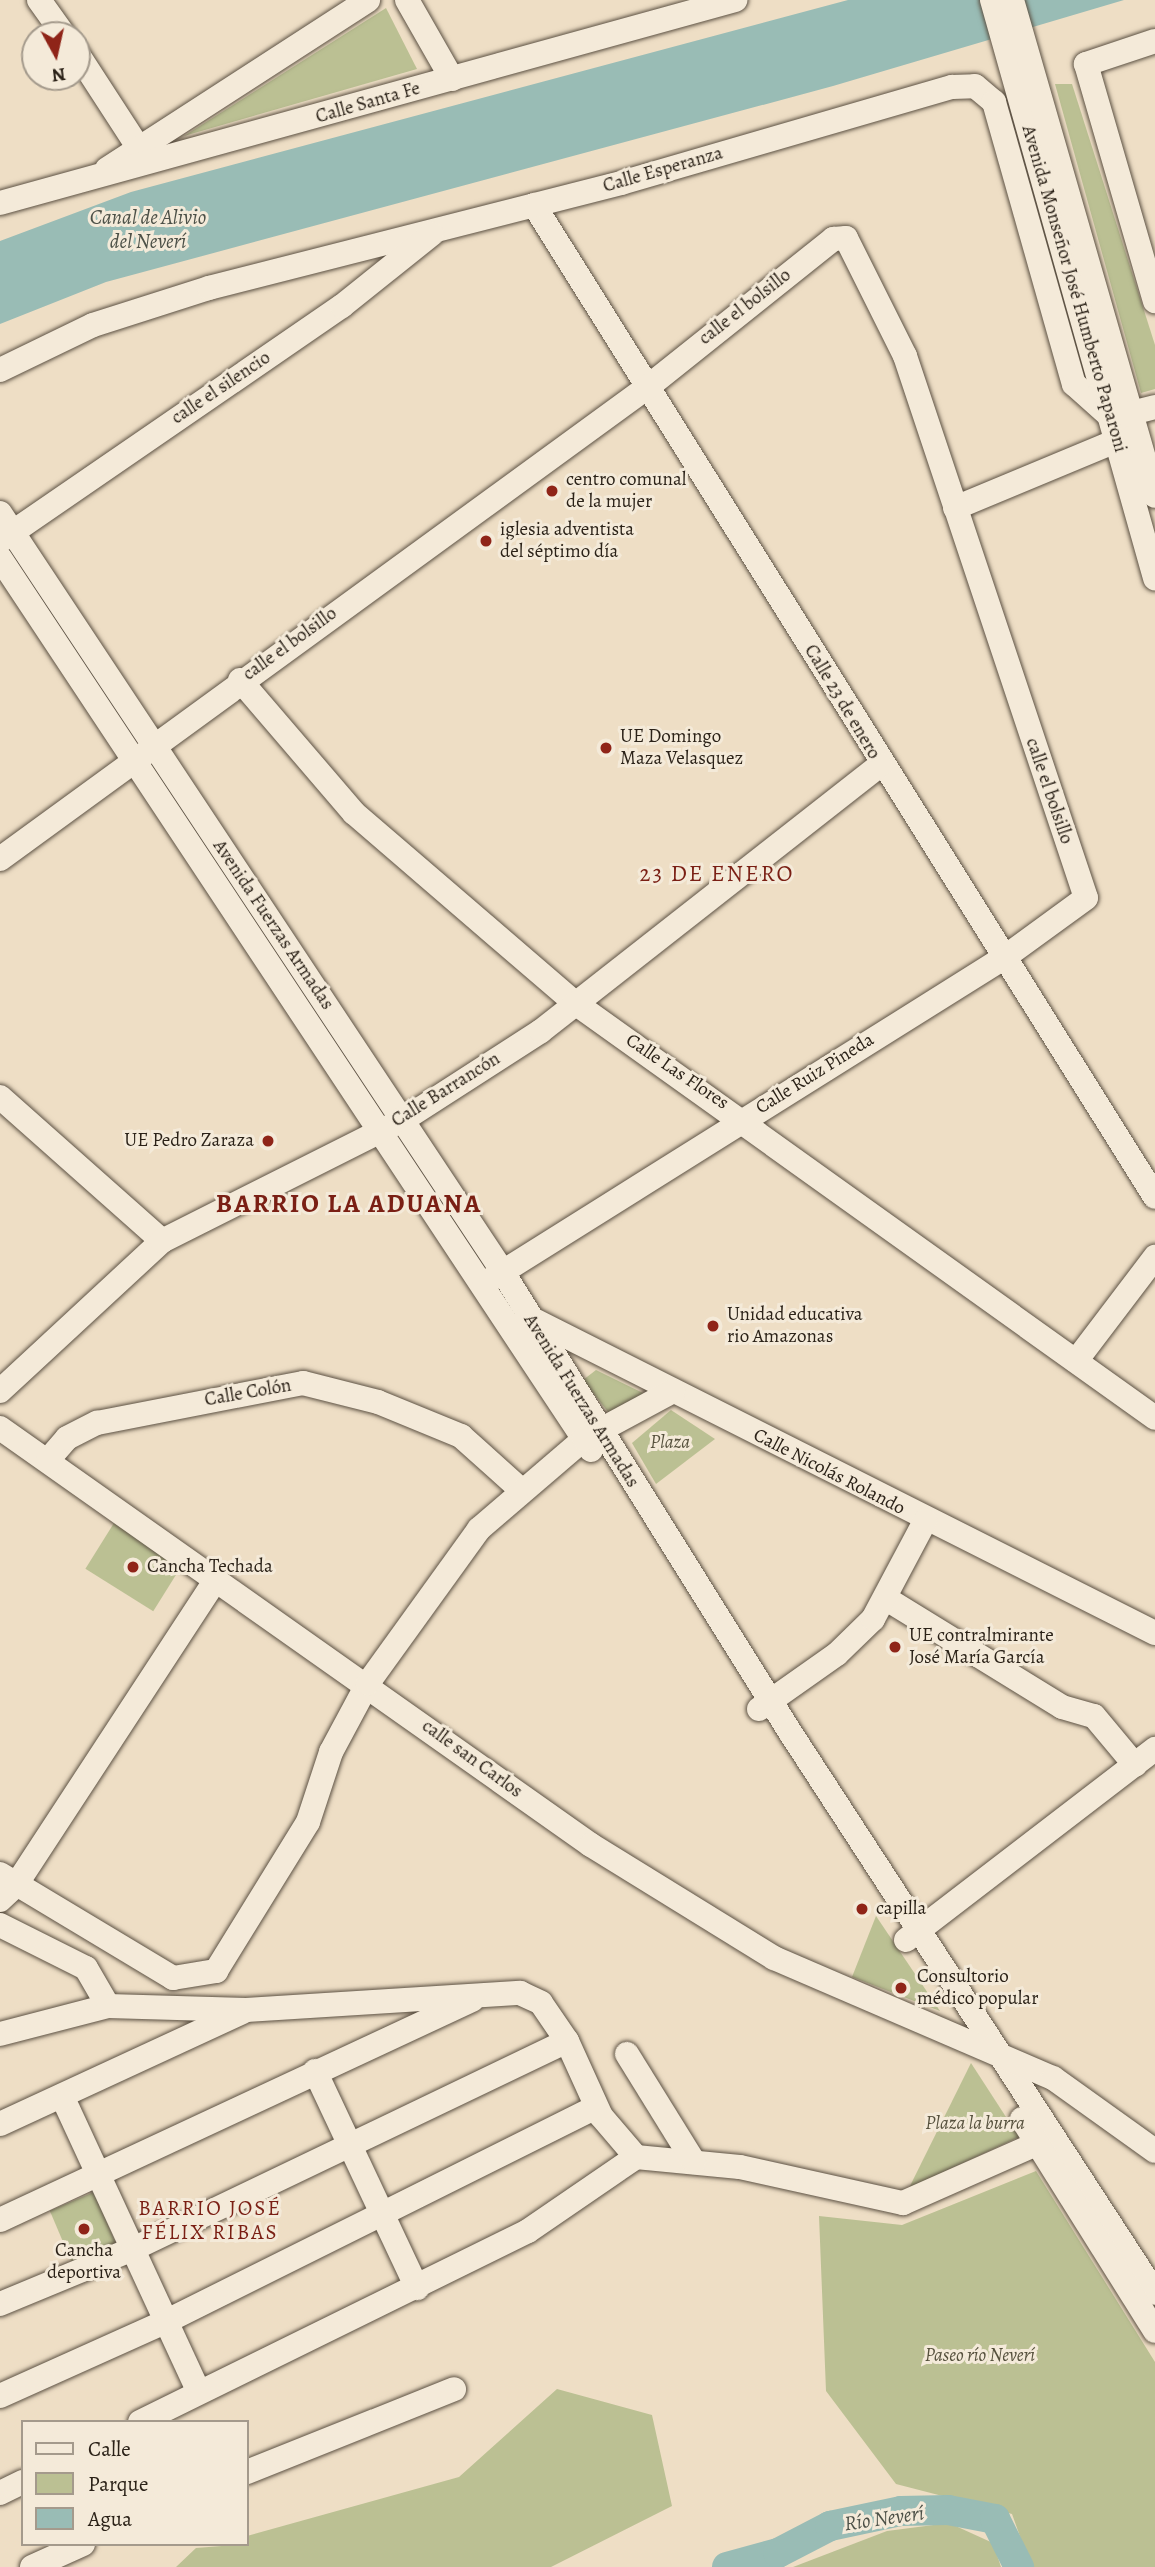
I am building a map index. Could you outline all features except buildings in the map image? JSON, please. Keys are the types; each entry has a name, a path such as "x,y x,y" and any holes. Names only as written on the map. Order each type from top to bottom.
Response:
{"street":[{"path":"39,0 54,21"},
{"path":"98,174 368,0"},
{"path":"407,0 452,79"},
{"name":"Calle Santa Fe","path":"0,203 735,0"},
{"name":"Avenida Monseñor José Humberto Paparoni","path":"992,0 1020,65 1120,424 1155,578"},
{"name":"Avenida Monseñor José Humberto Paparoni","path":"1012,0 1020,65"},
{"path":"1155,41 1086,64 1151,269 1155,301"},
{"path":"91,75 138,147"},
{"name":"Calle Esperanza","path":"0,370 119,316 534,205 952,87 975,86 995,102 1074,384 1120,424"},
{"name":"Calle 23 de enero","path":"534,205 649,386 880,765 1005,957 1155,1196"},
{"name":"calle el silencio","path":"4,528 342,306 439,229"},
{"name":"calle el bolsillo","path":"0,859 145,754 240,680 649,386 833,239 846,238 905,356 1086,898 1005,957"},
{"path":"955,508 1155,407"},
{"name":"Avenida Monseñor José Humberto Paparoni","path":"1120,424 1155,496"},
{"name":"Avenida Fuerzas Armadas","path":"4,528 145,754 494,1278 530,1318 592,1436"},
{"name":"Avenida Fuerzas Armadas","path":"0,558 145,754"},
{"name":"Calle Las Flores","path":"240,680 354,813 575,1003 743,1118 1155,1418"},
{"name":"Calle Barrancón","path":"0,1391 162,1241 393,1124 575,1003 880,765"},
{"name":"Calle Ruiz Pineda","path":"494,1278 743,1118 1005,957"},
{"path":"0,1097 162,1241"},
{"path":"1076,1362 1155,1257"},
{"name":"Avenida Fuerzas Armadas","path":"494,1278 503,1313 592,1436 912,1936 1000,2059 1155,2331"},
{"name":"Calle Nicolás Rolando","path":"503,1313 530,1318 925,1521 1155,1633"},
{"name":"Calle Colón","path":"48,1460 67,1438 97,1423 303,1383 377,1402 461,1436 519,1488"},
{"path":"216,1579 5,1887 173,1978 216,1970 308,1822 331,1752 368,1683 479,1529 519,1488 592,1436 673,1391"},
{"name":"calle san Carlos","path":"0,1428 368,1683 591,1845 774,1958 972,2042"},
{"path":"765,1706 837,1654 885,1598 925,1521"},
{"path":"885,1598 1062,1707 1094,1716 1135,1765"},
{"path":"912,1936 1155,1749"},
{"path":"0,1925 86,1968 108,2006"},
{"name":"Avenida Fuerzas Armadas","path":"912,1936 972,2042 1155,2293"},
{"path":"0,2034 108,2006 246,2010 485,1993 532,1997 567,2041 596,2107 635,2157"},
{"path":"0,2220 99,2178 315,2071 485,1993"},
{"path":"0,2124 246,2010"},
{"path":"0,2304 133,2249 567,2041"},
{"path":"972,2042 1000,2059 1053,2078 1155,2151"},
{"path":"627,2054 694,2162"},
{"path":"315,2071 347,2147 417,2288"},
{"path":"62,2096 199,2392"},
{"path":"0,2396 167,2321 596,2107"},
{"path":"145,2420 528,2231 635,2157 694,2162 813,2180 903,2203 1046,2141"},
{"path":"248,2472 454,2389"},
{"path":"0,2493 21,2483"},
{"path":"32,2567 79,2546"}],"green space":[{"path":"386,8 417,69 184,136"},
{"path":"1055,84 1072,84 1155,345 1155,389 1141,393"},
{"path":"596,1370 645,1394 612,1417 583,1380"},
{"name":"Plaza","path":"671,1410 715,1439 656,1484 632,1443"},
{"name":"Cancha Techada","path":"114,1523 182,1565 153,1611 85,1569"},
{"path":"876,1916 940,2011 852,1977"},
{"name":"Plaza la burra","path":"971,2063 1019,2137 909,2188"},
{"name":"Paseo río Neverí","path":"1036,2171 1155,2362 1155,2567 1031,2567 1012,2514 896,2484 826,2391 819,2216 902,2225"},
{"name":"Cancha deportiva","path":"94,2192 117,2247 73,2266 50,2211"},
{"path":"557,2389 652,2415 672,2506 551,2567 176,2567 196,2548 248,2546 248,2536 459,2477"},
{"path":"949,2523 993,2543 1001,2567 793,2567 887,2531"}],"water":[{"name":"Canal de Alivio del Neverí","path":"848,0 1124,0 833,86 106,282 0,324 0,241 131,192"}],"waterway":[{"name":"Río Neverí","path":"727,2567 778,2553 830,2526 901,2511 948,2510 995,2519 1019,2567"}],"place":[{"name":"centro comunal de la mujer","path":"552,491"},
{"name":"iglesia adventista del séptimo día","path":"486,541"},
{"name":"UE Domingo Maza Velasquez","path":"606,748"},
{"name":"UE Pedro Zaraza","path":"268,1141"},
{"name":"Unidad educativa rio Amazonas","path":"713,1326"},
{"name":"Cancha Techada","path":"133,1567"},
{"name":"UE contralmirante José María García","path":"895,1647"},
{"name":"capilla","path":"862,1909"},
{"name":"Consultorio médico popular","path":"901,1988"},
{"name":"Cancha deportiva","path":"84,2229"}],"district":[{"name":"23 DE ENERO","path":"717,874"},
{"name":"BARRIO LA ADUANA","path":"349,1204"},
{"name":"BARRIO JOSÉ FÉLIX RIBAS","path":"210,2220"}]}
